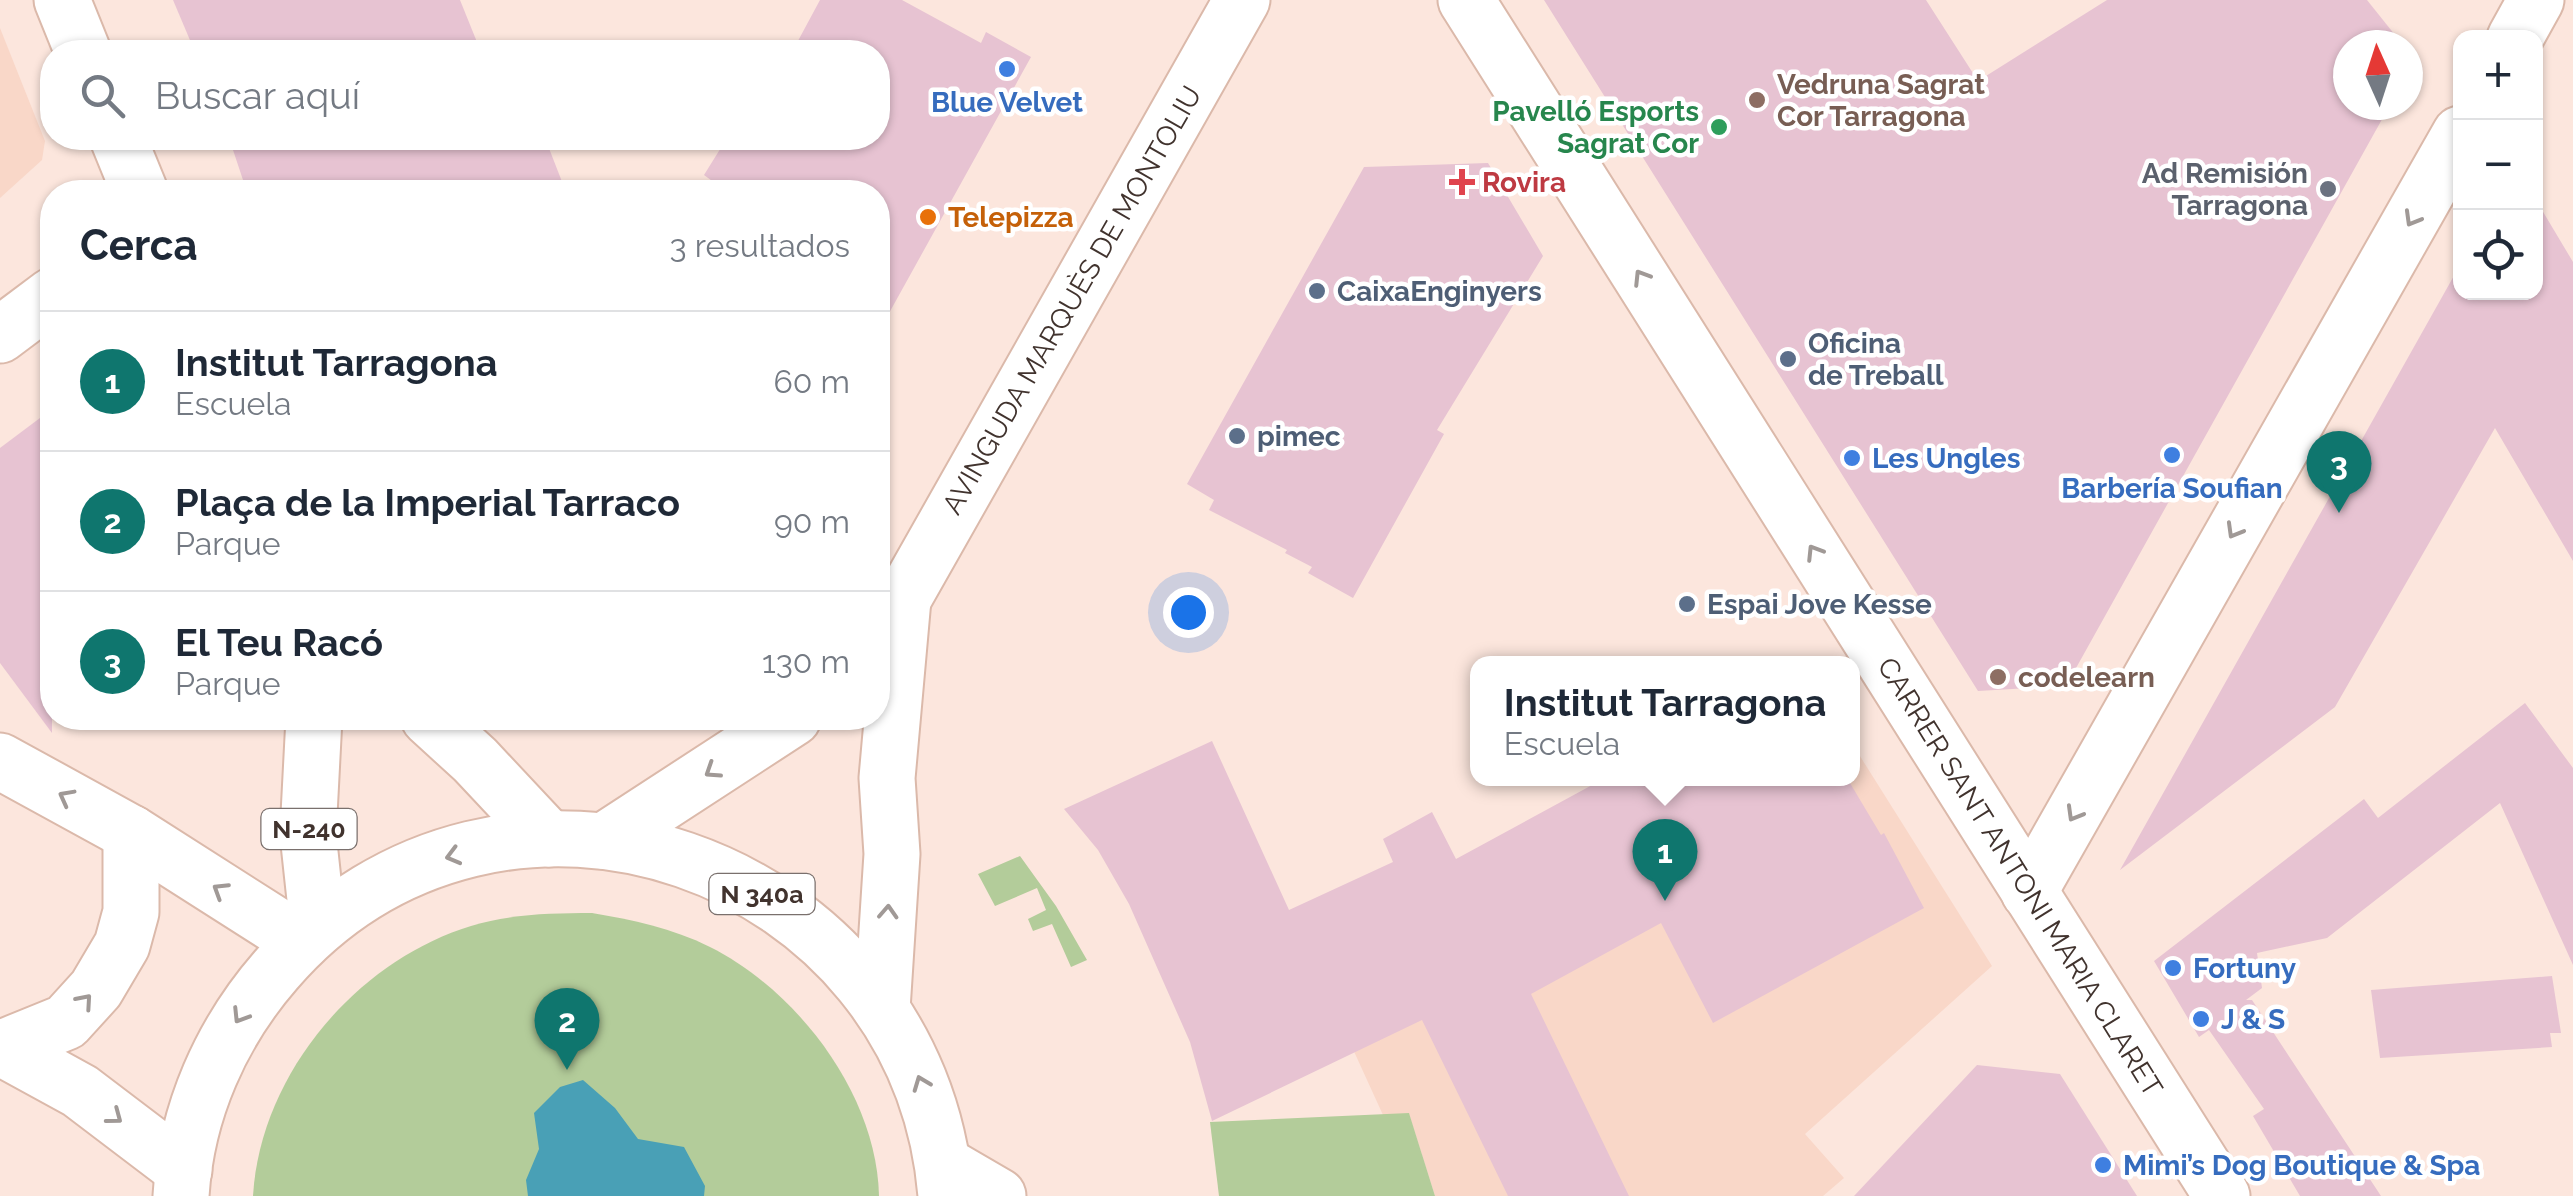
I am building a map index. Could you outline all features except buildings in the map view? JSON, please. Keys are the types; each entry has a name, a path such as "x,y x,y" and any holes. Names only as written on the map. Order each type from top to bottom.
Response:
{"street":[{"path":"62,0 78,40"},
{"name":"AVINGUDA MARQUÈS DE MONTOLIU","path":"890,613 1242,0"},
{"name":"CARRER SANT ANTONI MARIA CLARET","path":"1466,0 2222,1196"},
{"path":"2519,30 2536,0"},
{"path":"2029,892 2453,146"},
{"path":"123,150 135,180"},
{"path":"0,335 40,305"},
{"name":"N-240","path":"310,935 308,834 313,730"},
{"path":"442,730 549,840"},
{"path":"604,842 776,730"},
{"name":"AVINGUDA MARQUÈS DE MONTOLIU","path":"882,1010 892,854 889,730"},
{"path":"0,761 310,935"},
{"path":"1,1047 66,1022 96,989 122,946 131,912 131,832"},
{"name":"N 340a","path":"182,1183 196,1112 222,1049 260,987 310,935 364,895 414,870 480,849 549,840 604,842 651,850 697,864 762,894 820,937 882,1010 917,1074 928,1103 944,1180"},
{"path":"1,1047 80,1091 182,1183"},
{"path":"944,1180 998,1196"}],"shaded area":[{"path":"0,28 40,128 40,150 44,150 42,160 0,198"},
{"path":"1860,756 1992,966 1805,1134 1844,1178 1823,1196 1435,1196 1409,1114 1383,1115 1304,942 1592,786 1860,786"}],"green space":[{"path":"1020,856 1056,906 1087,960 1071,967 1052,924 1033,931 1028,919 1046,910 1037,888 995,906 978,874"},
{"path":"592,913 652,926 710,947 742,966 802,1018 848,1084 875,1158 879,1196 253,1196 260,1151 274,1108 295,1067 353,995 389,966 429,943 471,926 516,917"},
{"path":"1409,1113 1435,1196 1219,1196 1210,1122"}],"water":[{"path":"583,1080 615,1108 638,1139 684,1147 705,1186 704,1196 528,1196 526,1180 539,1149 534,1113 560,1087"}],"place":[{"name":"Blue Velvet","path":"1007,69"},
{"name":"Vedruna Sagrat Cor Tarragona","path":"1757,100"},
{"name":"Pavelló Esports Sagrat Cor","path":"1719,127"},
{"name":"Rovira","path":"1462,182"},
{"name":"Ad Remisión Tarragona","path":"2328,189"},
{"name":"Telepizza","path":"928,217"},
{"name":"CaixaEnginyers","path":"1317,291"},
{"name":"Oficina de Treball","path":"1788,359"},
{"name":"pimec","path":"1237,436"},
{"name":"Barbería Soufian","path":"2172,455"},
{"name":"Les Ungles","path":"1852,458"},
{"name":"El Teu Racó","path":"2339,513"},
{"name":"Espai Jove Kesse","path":"1687,604"},
{"name":"codelearn","path":"1998,677"},
{"name":"Institut Tarragona","path":"1665,901"},
{"name":"Fortuny","path":"2173,968"},
{"name":"J & S","path":"2201,1019"},
{"name":"Plaça de la Imperial Tarraco","path":"567,1070"},
{"name":"Mimi’s Dog Boutique & Spa","path":"2103,1165"}]}
